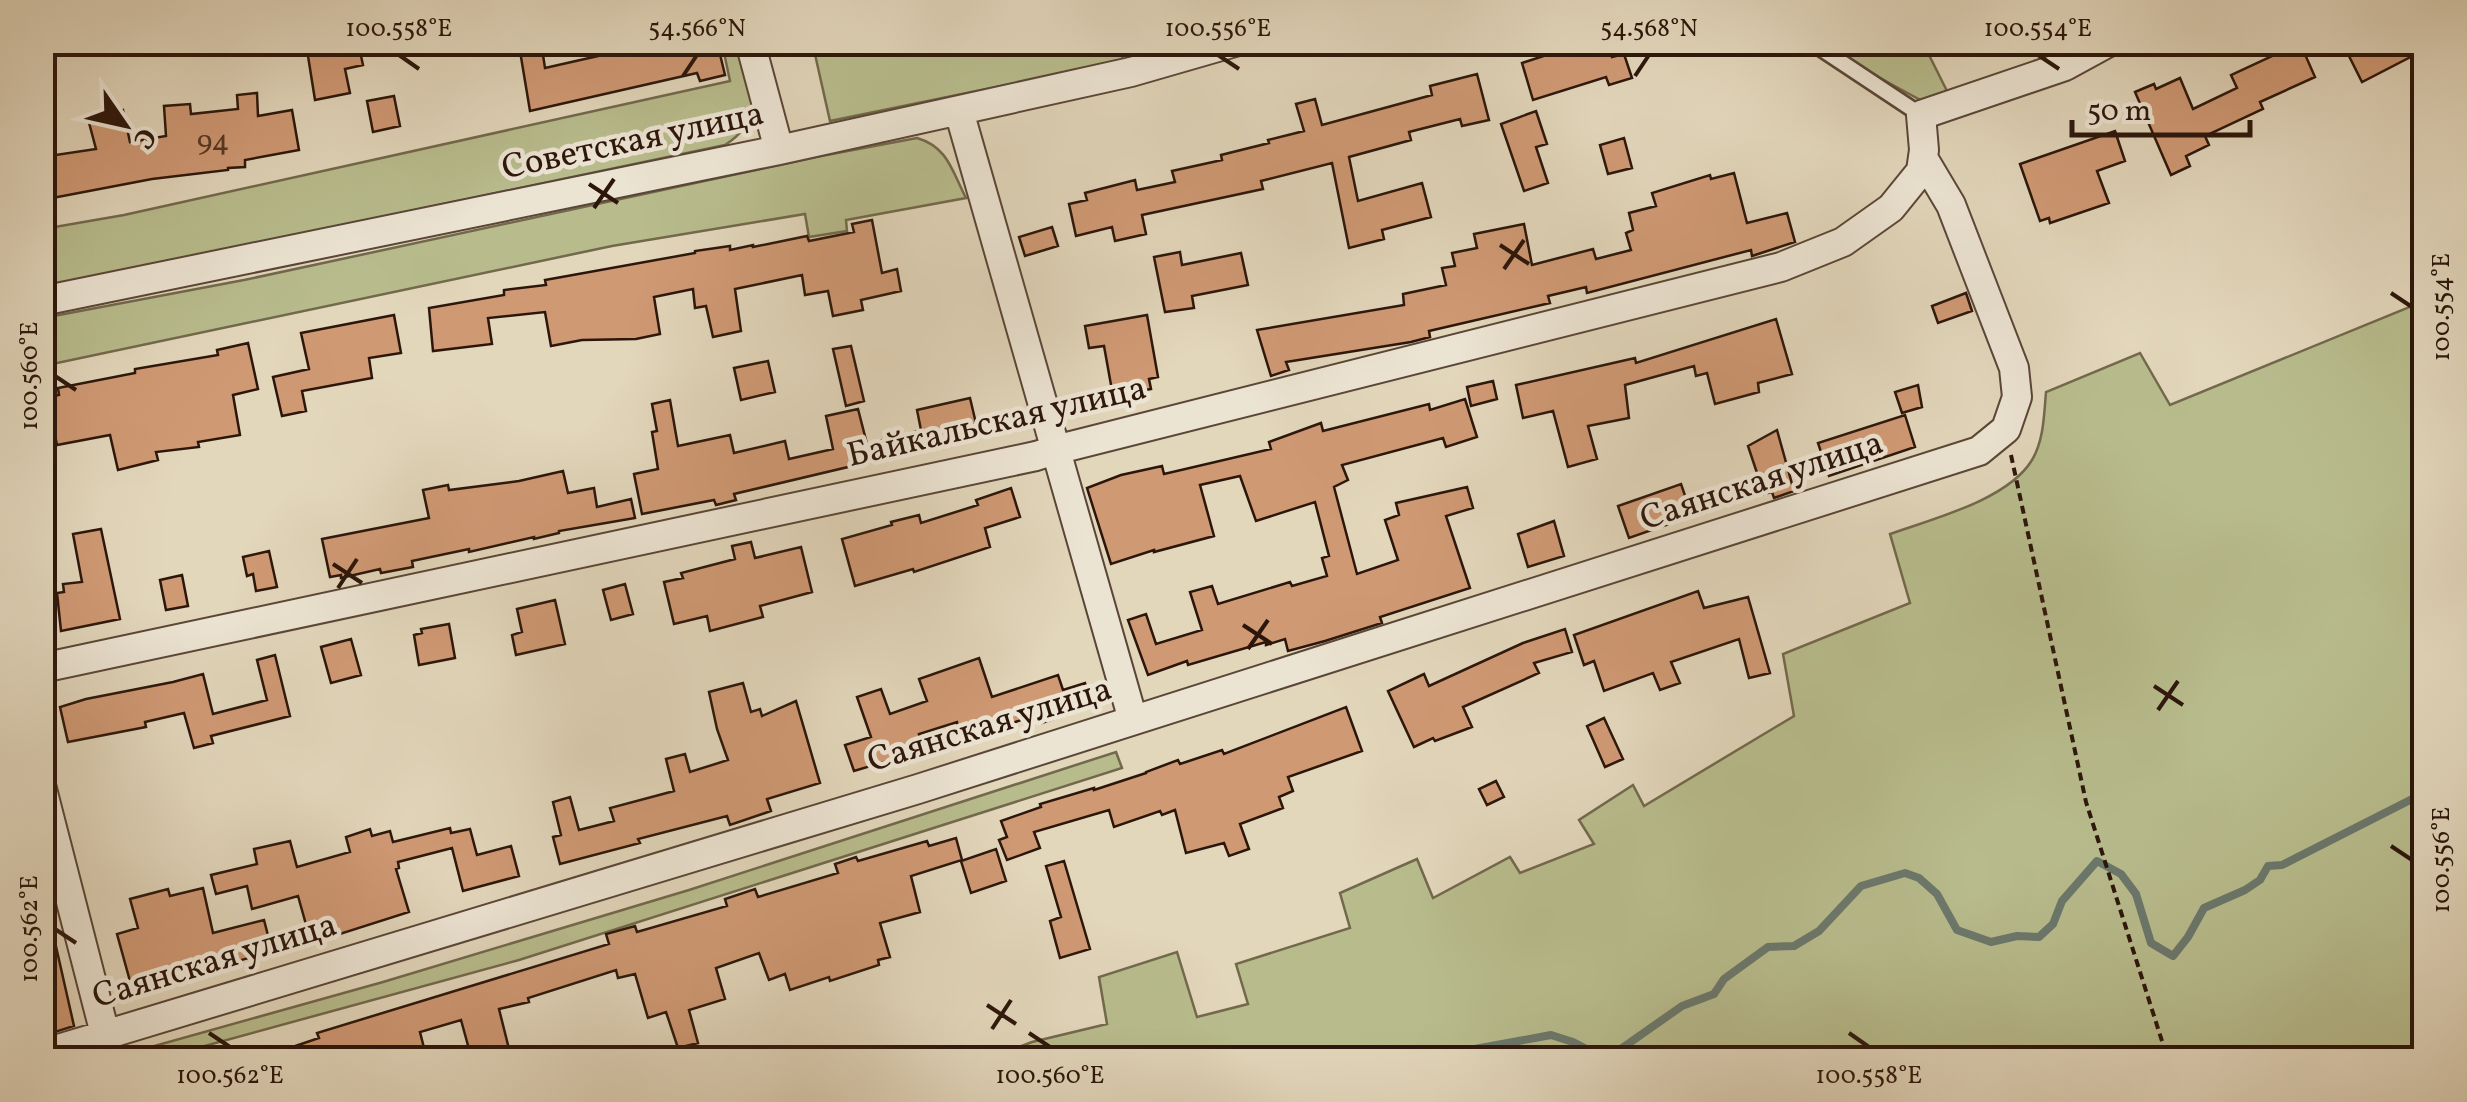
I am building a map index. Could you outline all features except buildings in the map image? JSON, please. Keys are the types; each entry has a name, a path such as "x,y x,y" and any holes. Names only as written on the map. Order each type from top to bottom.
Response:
{"street":[{"path":"750,42 779,150"},
{"name":"Советская улица","path":"42,301 960,111 1130,72 1235,42"},
{"path":"2006,428 2017,397 2014,368 1951,205 1923,158 1922,116 2065,66 2109,42"},
{"path":"960,111 1133,720"},
{"name":"Байкальская улица","path":"42,668 1036,456 1782,267 1843,242 1891,208 1921,171 1923,158"},
{"name":"Саянская улица","path":"42,1054 918,789 1957,460 1979,451 2006,428"},
{"path":"42,788 104,1034"}],"lane":[{"path":"1811,42 1922,116"}],"path":[{"path":"2006,428 2086,802 2168,1060"}],"green space":[{"path":"842,42 1119,42 1123,61 830,121 814,50"},
{"path":"722,43 741,43 752,99 747,123 725,145 43,288 43,229 124,215 730,81"},
{"path":"1816,43 1923,43 1950,97 1924,102"},
{"path":"917,138 942,154 966,198 846,220 847,231 809,237 805,214 612,246 43,366 43,318 244,280"},
{"path":"2424,301 2424,1059 987,1059 1032,1042 1107,1024 1099,977 1177,952 1197,1017 1248,1004 1236,964 1350,928 1340,893 1417,859 1433,898 1510,857 1520,873 1594,844 1579,820 1633,785 1644,806 1794,716 1783,654 1910,603 1890,534 1988,497 2021,474 2039,444 2046,392 2140,353 2170,405"},
{"path":"1116,752 1122,768 519,960 157,1059 108,1059 689,890"}],"waterway":[{"path":"1438,1060 1453,1053 1551,1035 1596,1054 1615,1053 1682,1006 1714,994 1724,979 1768,947 1794,946 1819,931 1861,886 1905,873 1919,878 1937,894 1957,930 1991,942 2017,936 2039,937 2053,924 2062,901 2097,861 2121,874 2136,894 2151,943 2173,956 2204,908 2245,890 2260,880 2268,866 2282,865 2424,793"}]}
